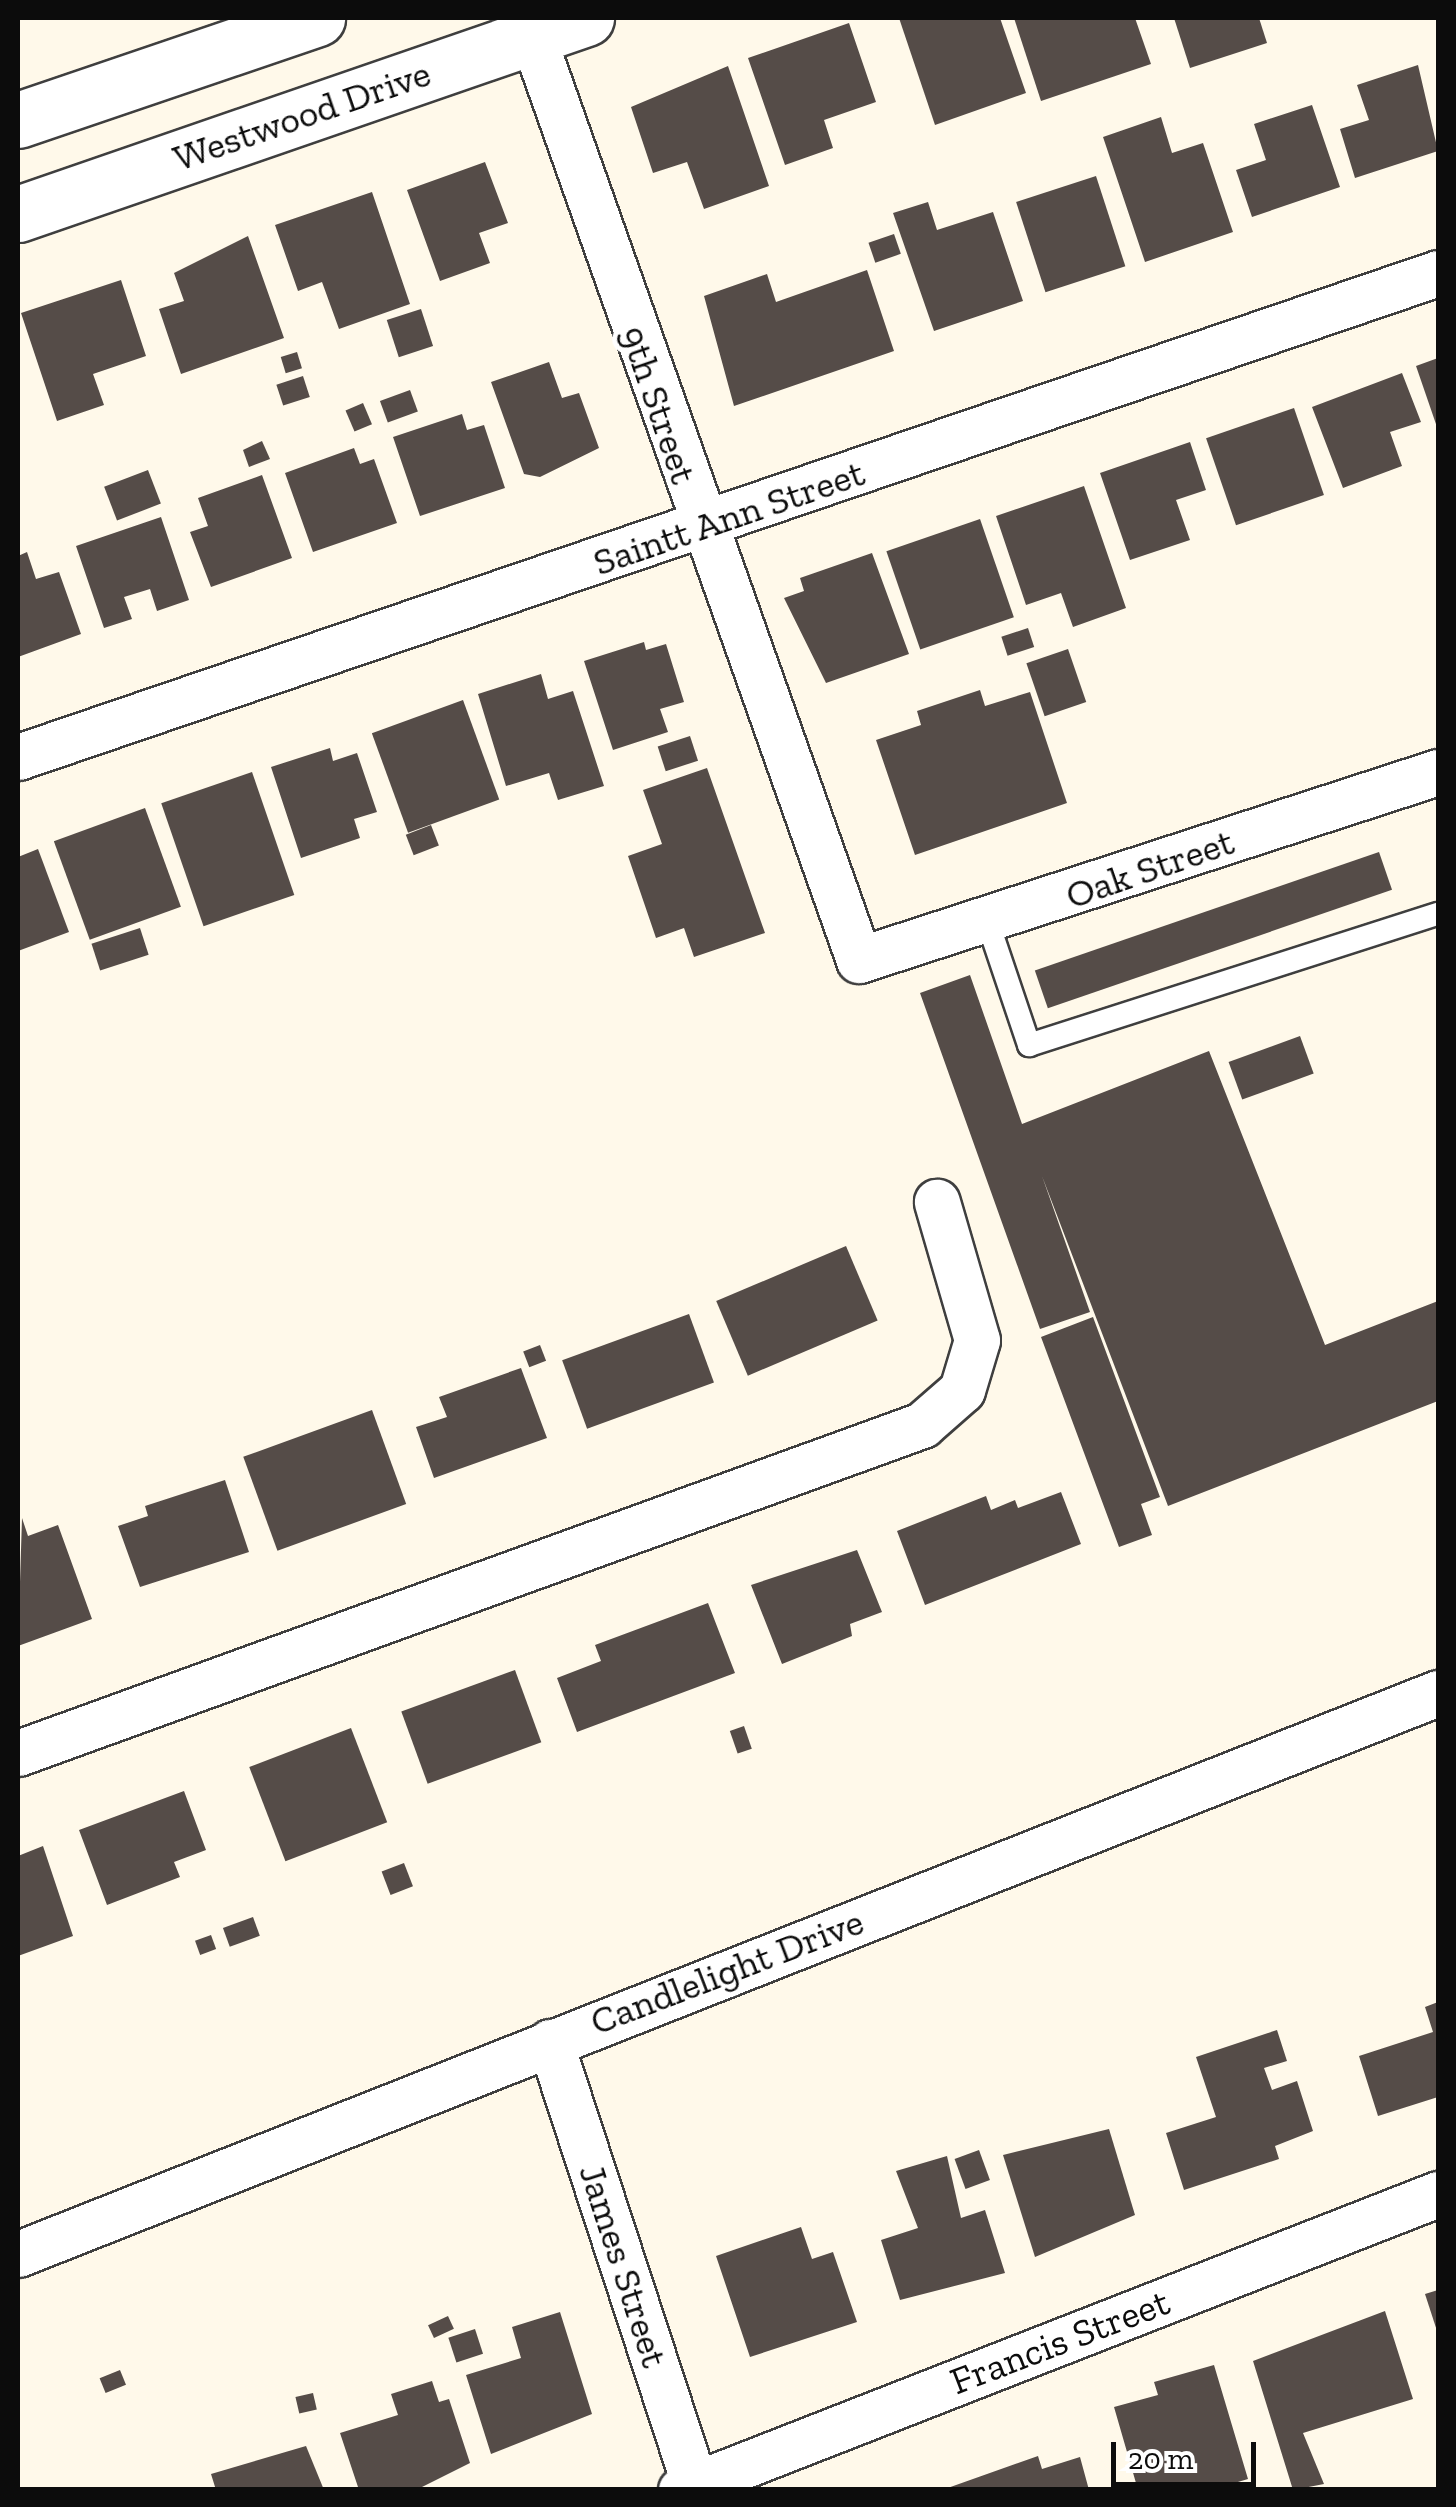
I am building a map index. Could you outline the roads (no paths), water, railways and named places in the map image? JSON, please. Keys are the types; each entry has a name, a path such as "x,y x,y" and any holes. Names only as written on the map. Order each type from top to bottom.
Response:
{"street":[{"path":"18,120 317,18"},
{"name":"Westwood Drive","path":"18,214 529,27 586,18"},
{"name":"9th Street","path":"529,27 700,529 859,960"},
{"name":"Saintt Ann Street","path":"18,758 700,529 1438,273"},
{"name":"Oak Street","path":"859,960 988,923 1438,772"},
{"path":"18,1753 922,1425 962,1390 977,1340 937,1202"},
{"name":"Candlelight Drive","path":"18,2254 1438,1694"},
{"name":"James Street","path":"550,2042 690,2488"},
{"name":"Francis Street","path":"690,2488 1438,2194"}],"lane":[{"path":"988,923 1029,1044 1438,914"}]}
